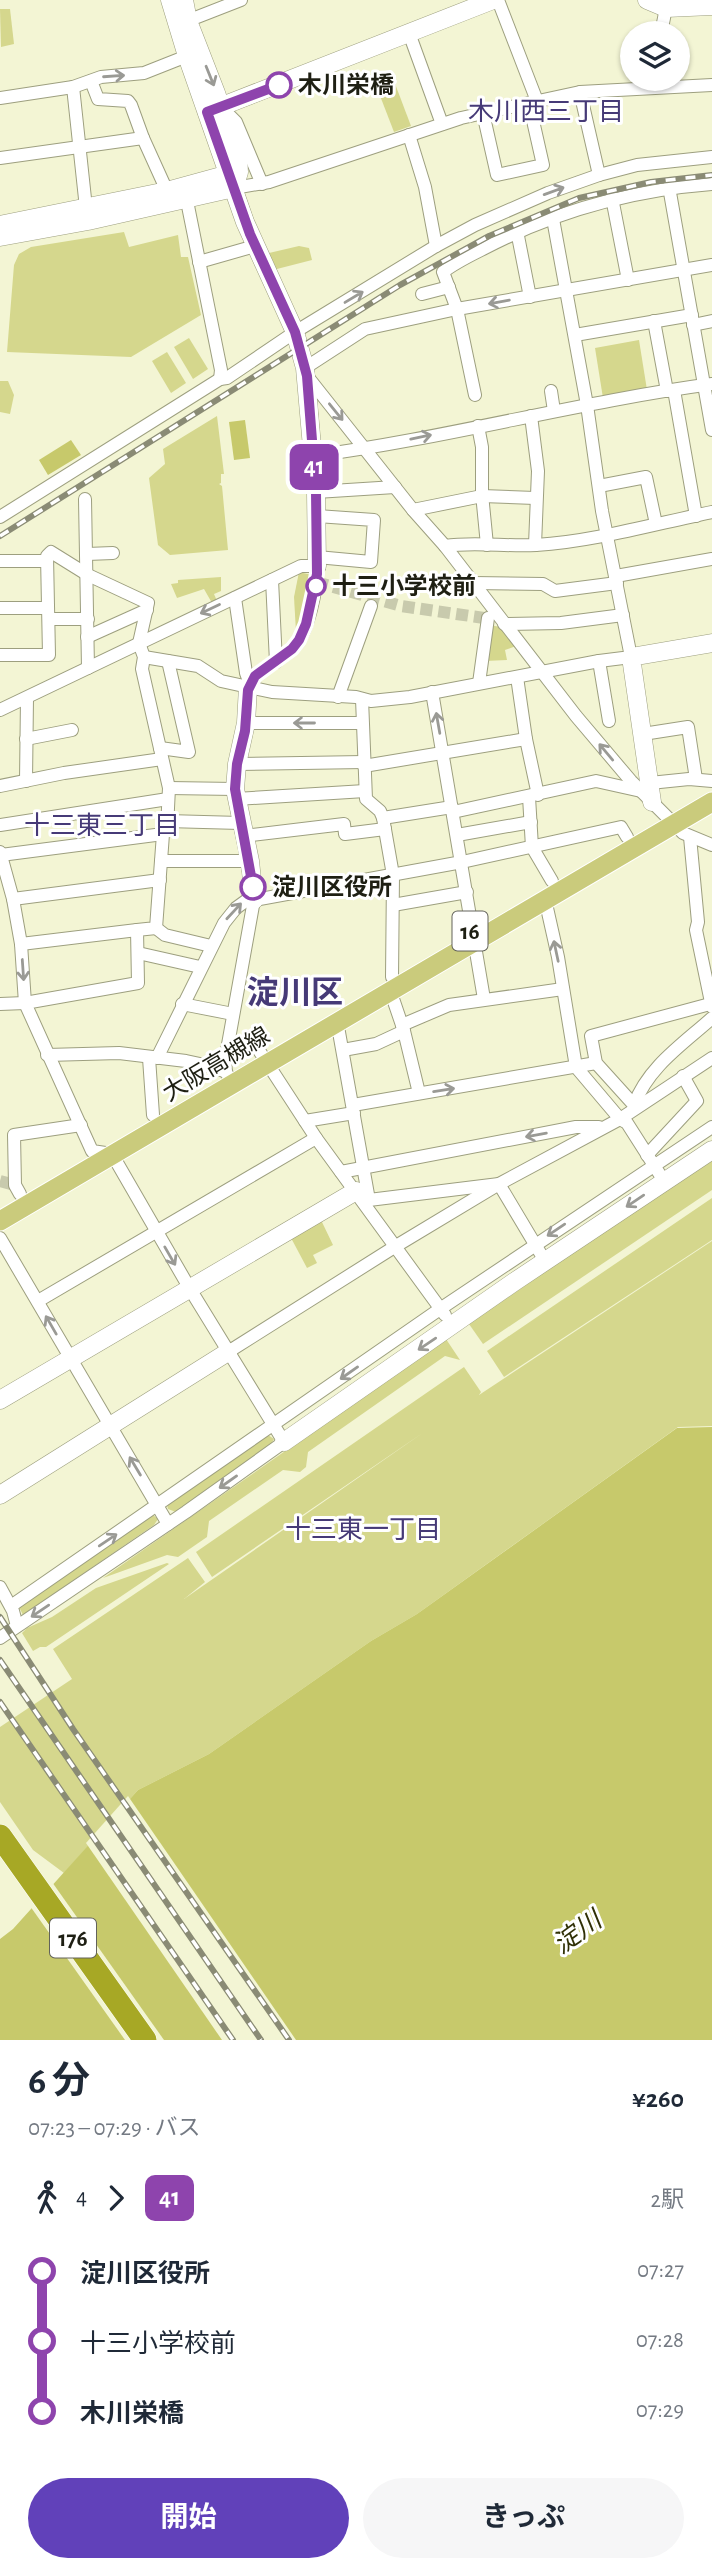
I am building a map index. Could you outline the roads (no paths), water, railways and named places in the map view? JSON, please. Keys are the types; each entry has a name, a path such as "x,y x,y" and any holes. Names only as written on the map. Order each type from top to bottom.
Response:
{"highway":[{"name":"176","path":"0,1836 145,2040"}],"main road":[{"name":"大阪高槻線","path":"549,890 656,803 704,783"},
{"name":"大阪高槻線","path":"0,1221 102,1153 549,890 627,837 656,803 712,802"},
{"name":"大阪高槻線","path":"263,1057 337,1021 391,984"},
{"name":"大阪高槻線","path":"0,1206 17,1189 102,1153 153,1115 229,1077"}],"street":[{"path":"170,0 182,23 214,109 236,121 261,184"},
{"path":"0,237 187,201 232,181 239,172 238,157 187,56 182,23 184,0"},
{"path":"182,23 241,0"},
{"path":"214,109 495,0 533,102 543,165 497,175 483,113"},
{"path":"647,0 666,8 712,6"},
{"path":"663,21 666,8"},
{"path":"409,33 442,124"},
{"path":"0,98 73,87 101,77 144,74 187,56"},
{"path":"91,81 98,99 128,101 131,105 167,191"},
{"path":"690,84 712,85"},
{"path":"73,87 86,208"},
{"path":"0,225 167,191 232,181 261,184 442,124 580,92 620,88"},
{"path":"580,92 599,175"},
{"path":"409,135 425,187 436,246"},
{"path":"0,158 143,138"},
{"path":"0,517 220,379 227,378 295,332 475,225 548,193 599,175 637,165 712,157"},
{"path":"232,181 255,246 295,332 306,372 317,516 315,589 302,635 292,649 259,672 249,685"},
{"path":"475,394 457,309 443,272 517,231 612,198 669,187 711,187"},
{"path":"669,187 693,320 708,384 712,430"},
{"path":"612,198 628,280"},
{"path":"187,201 221,370 220,379"},
{"path":"553,219 656,803"},
{"path":"517,231 530,297"},
{"path":"199,262 255,246"},
{"path":"306,372 365,329 457,309 712,265"},
{"path":"422,294 449,287"},
{"path":"575,335 654,321 712,321"},
{"path":"654,321 696,516"},
{"path":"306,372 413,510 445,546 496,620 543,671 576,716 690,837 712,845"},
{"path":"313,456 365,449 478,425 708,384"},
{"path":"551,391 554,411"},
{"path":"531,415 538,471 535,545"},
{"path":"478,425 482,447 486,545"},
{"path":"598,486 646,477 656,524"},
{"path":"316,492 395,487"},
{"path":"413,510 482,496 536,498"},
{"path":"85,499 88,668"},
{"path":"445,546 463,543 535,545 579,540 712,512"},
{"path":"0,710 301,566 317,561 371,562 374,520 317,516"},
{"path":"0,655 49,655 47,561 51,552 88,575 148,603 139,643 144,657 142,669 169,793 156,928"},
{"path":"87,554 113,553"},
{"path":"473,583 543,583 555,591 712,559"},
{"path":"0,561 47,561"},
{"path":"272,580 276,662"},
{"path":"229,1077 225,1061 254,897 250,861 235,794 249,685 235,598"},
{"path":"338,697 371,606"},
{"path":"0,608 88,619"},
{"path":"88,636 146,610"},
{"path":"496,620 561,623 623,615"},
{"path":"479,683 496,620"},
{"path":"144,657 198,666 221,681 272,692 362,699 410,697 543,671 712,643"},
{"path":"0,786 161,754 189,752 168,661"},
{"path":"599,661 609,721"},
{"path":"517,677 533,796 532,847 549,890 576,1067 620,1119 627,1123 664,1181"},
{"path":"432,692 484,999"},
{"path":"26,781 27,698"},
{"path":"362,699 366,799 380,811 393,875 391,984 419,1093"},
{"path":"246,723 361,723"},
{"path":"643,734 688,727 704,783"},
{"path":"26,739 72,730"},
{"path":"237,764 364,764 526,739"},
{"path":"284,1443 156,1232 81,1125 47,1055 25,1003 21,944 1,854 165,827 242,830 344,824 345,834 452,809 533,796 596,781 656,803 712,781"},
{"path":"0,825 169,793 365,791"},
{"path":"457,835 531,822"},
{"path":"153,1115 153,1058 231,913 254,897 462,862 621,827 627,837"},
{"path":"635,1106 596,1063 592,1036 711,1005 696,930 698,922 690,837"},
{"path":"161,861 250,861"},
{"path":"13,899 160,880"},
{"path":"393,905 467,892"},
{"path":"21,944 156,928 165,934 211,946"},
{"path":"0,1004 25,1003 138,983 137,930"},
{"path":"138,953 200,967"},
{"path":"343,1050 376,1044 449,1004 563,989"},
{"path":"182,1004 233,1014"},
{"path":"635,1106 641,1086 656,1067 712,1018"},
{"path":"337,1021 364,1166 364,1198"},
{"path":"47,1055 109,1053 153,1058 214,1067 229,1077"},
{"path":"263,1057 316,1138 364,1198 453,1326"},
{"path":"0,1495 396,1246 499,1184 620,1119 635,1106 712,1058"},
{"path":"305,1121 419,1093 596,1063"},
{"path":"650,1160 697,1101 683,1076"},
{"path":"17,1189 14,1135 81,1125"},
{"path":"341,1172 576,1128 604,1126"},
{"path":"11,1606 535,1245 650,1160 712,1127"},
{"path":"38,1301 316,1138"},
{"path":"0,1638 545,1261 712,1150"},
{"path":"0,1400 190,1289 364,1198 499,1184"},
{"path":"499,1184 545,1261"},
{"path":"0,1238 168,1524"},
{"path":"0,1587 11,1606 17,1626"}],"water":[{"path":"245,420 250,458 234,460 229,422"},
{"path":"71,440 81,455 48,475 39,460"},
{"name":"淀川","path":"712,1427 712,2040 0,2040 0,1939 13,1929 138,1790 209,1754 371,1641 417,1614 677,1428"}],"tunnel":[{"path":"316,582 401,606 491,619"},
{"path":"0,1181 15,1185"}],"railway":[{"path":"0,536 400,285 489,236 579,198 651,182 712,175"},
{"path":"0,1617 73,1729 289,2040"},
{"path":"0,1660 261,2040"},
{"path":"0,1702 233,2040"}],"place":[{"name":"木川栄橋","path":"279,85"},
{"name":"十三小学校前","path":"316,586"},
{"name":"淀川区役所","path":"253,887"}],"district":[{"name":"木川西三丁目","path":"546,111"},
{"name":"十三東三丁目","path":"102,825"},
{"name":"淀川区","path":"295,992"},
{"name":"十三東一丁目","path":"363,1529"}]}
